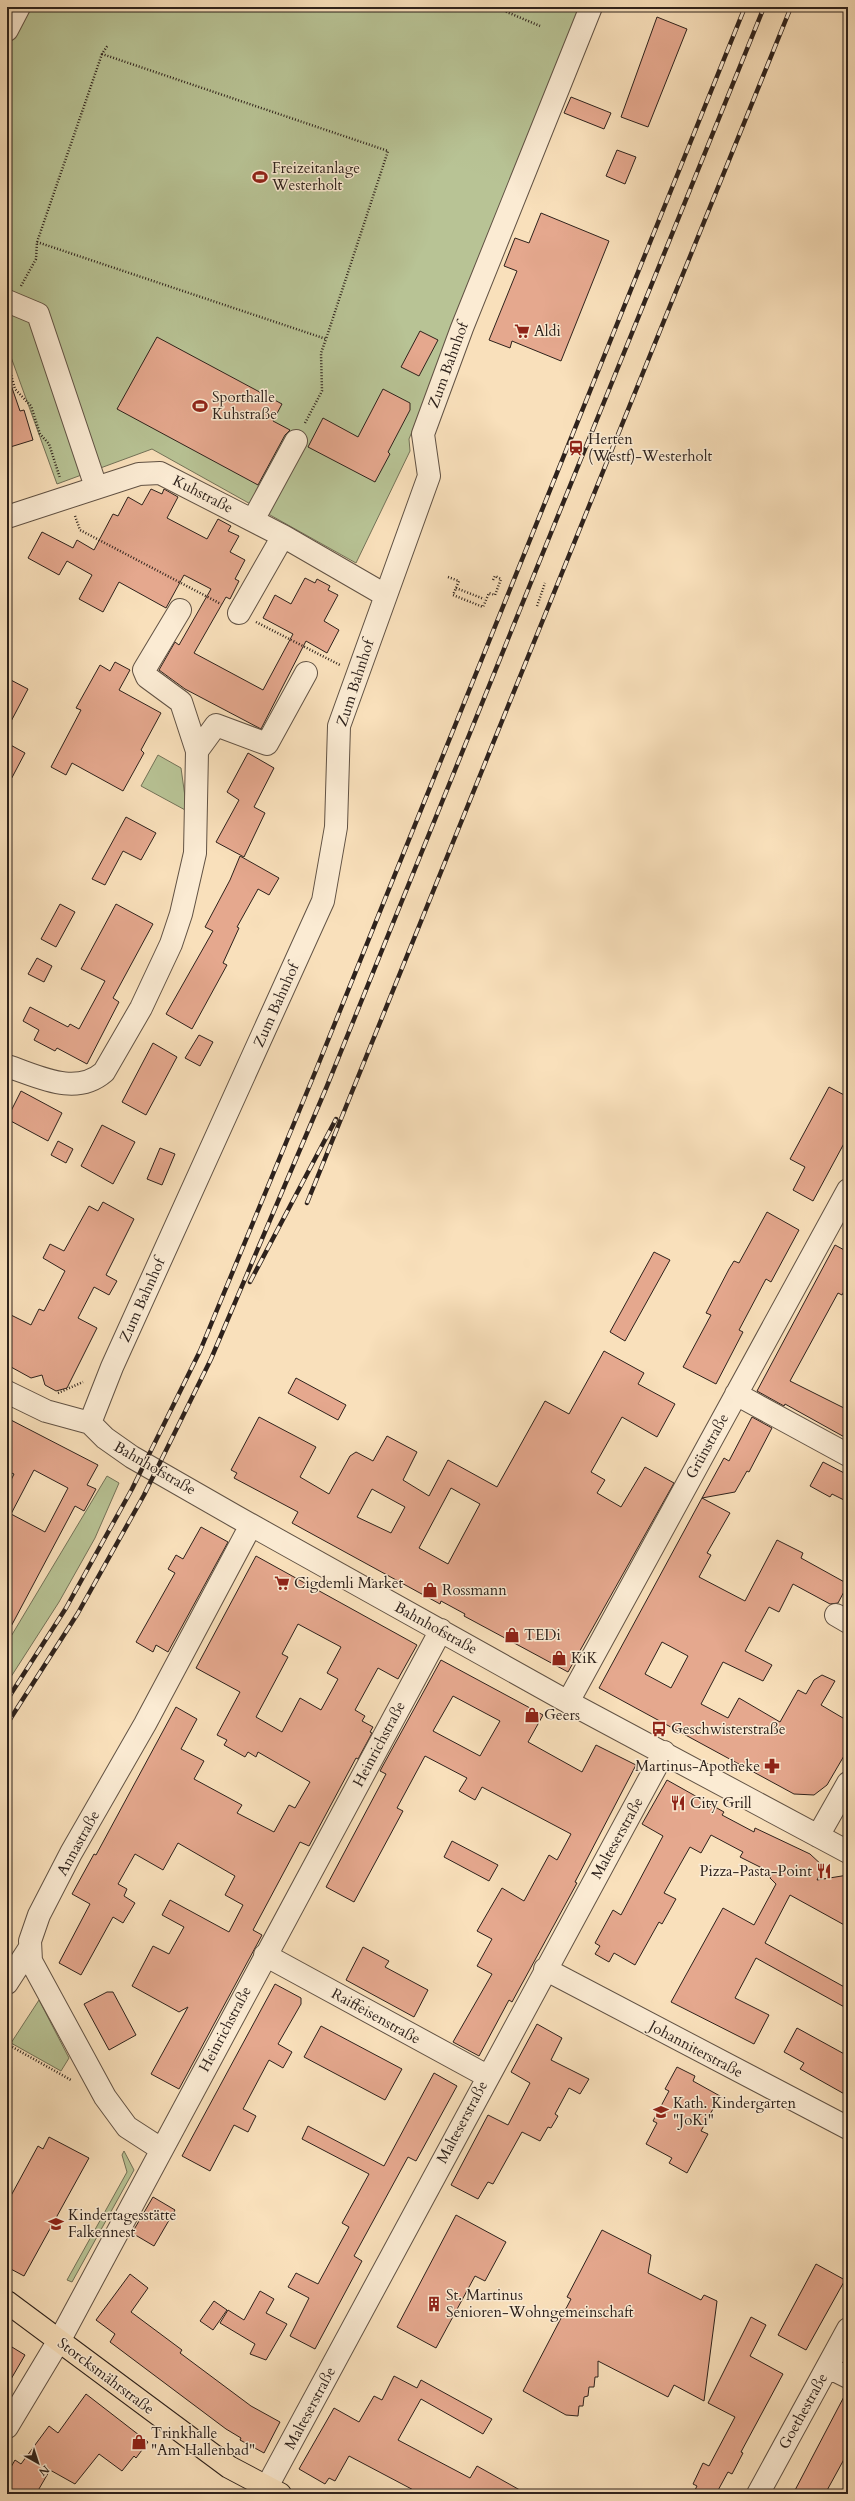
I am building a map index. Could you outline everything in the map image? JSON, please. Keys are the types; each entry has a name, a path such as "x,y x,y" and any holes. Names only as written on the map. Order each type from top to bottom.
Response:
{"main road":[{"name":"Storcksmährstraße","path":"7,2302 229,2467 270,2492"}],"street":[{"path":"7,30 19,7"},
{"name":"Zum Bahnhof","path":"90,1423 112,1367 323,902 336,827 339,726 429,476 423,434 462,328 591,7"},
{"path":"9,302 38,314 96,487"},
{"path":"253,520 296,441"},
{"name":"Kuhstraße","path":"7,517 69,503 96,487 139,474 160,473 283,536 385,595"},
{"path":"239,613 283,536"},
{"path":"7,1066 61,1084 76,1085 90,1082 104,1072 151,987 171,944 181,914 196,853 197,751 182,702 147,678 144,670 180,610"},
{"path":"197,751 216,724 267,744 306,673"},
{"name":"Grünstraße","path":"568,1702 848,1190"},
{"name":"Bahnhofstraße","path":"10,1382 46,1411 90,1423 105,1438 132,1457 251,1525 568,1702 664,1752 848,1852"},
{"path":"736,1394 848,1455"},
{"name":"Annastraße","path":"7,1983 29,1949 39,1915 71,1853 145,1724 251,1525"},
{"name":"Heinrichstraße","path":"7,2428 59,2340 440,1630"},
{"name":"Malteserstraße","path":"270,2492 487,2076 664,1752"},
{"path":"818,1836 848,1783"},
{"path":"29,1949 31,1961 105,2097 127,2127 161,2149"},
{"name":"Raiffeisenstraße","path":"265,1955 487,2076"},
{"name":"Johanniterstraße","path":"545,1969 848,2128"},
{"name":"Goethestraße","path":"758,2494 848,2329"},
{"path":"828,2367 848,2378"}],"path":[{"path":"264,7 280,10 287,7"},
{"path":"494,7 540,26"},
{"path":"9,302 36,259 37,242 102,54 108,45"},
{"path":"102,54 388,151 321,353 322,391 296,441"},
{"path":"37,242 326,339"},
{"path":"7,360 15,388 31,406 40,434 49,444 80,530 341,666"},
{"path":"448,577 459,581 453,595 483,607 489,593 495,596 501,579 495,576 494,580"},
{"path":"536,606 545,583"},
{"path":"456,588 484,599"},
{"path":"339,673 344,659"},
{"path":"7,1369 10,1382"},
{"path":"56,1394 82,1383 86,1376"},
{"path":"7,2044 74,2082"}],"green space":[{"name":"Freizeitanlage Westerholt","path":"7,7 581,7 409,439 410,451 356,563 152,449 57,484 7,346"},
{"path":"158,755 181,768 187,811 141,786"},
{"path":"107,1476 119,1483 95,1538 59,1602 7,1683 7,1643"},
{"path":"39,2000 69,2058 61,2071 11,2043"},
{"path":"124,2151 134,2170 72,2282 67,2280 127,2172 122,2155"}],"building":[{"path":"657,17 687,29 648,127 621,117"},
{"path":"571,97 611,113 604,129 564,113"},
{"path":"617,150 636,157 625,184 606,176"},
{"path":"541,213 609,241 561,361 512,341 510,348 489,340 517,271 504,266 515,238 529,243"},
{"path":"420,331 438,340 419,376 401,367"},
{"name":"Sporthalle Kuhstraße","path":"157,337 282,404 273,421 290,430 285,435 258,485 117,409"},
{"path":"7,382 10,382 20,411 24,410 33,440 7,448"},
{"path":"383,389 410,403 410,410 388,452 390,454 375,482 308,447 323,418 358,437"},
{"path":"151,489 162,494 164,489 178,497 167,518 207,539 218,519 231,526 228,531 239,536 230,552 245,560 235,579 239,581 230,599 226,597 194,653 263,690 293,634 263,618 275,595 291,604 305,578 315,583 317,579 330,586 328,590 338,595 324,621 339,630 327,653 306,641 261,729 185,689 159,670 175,642 179,645 211,589 184,575 166,608 119,582 103,612 79,599 92,575 67,561 59,575 28,558 42,532 73,548 77,540 94,550 113,514 118,516 128,497 142,505"},
{"path":"115,662 130,670 119,690 161,713 141,750 144,753 123,791 72,763 66,775 51,767 81,710 76,708 100,665 110,671"},
{"path":"7,678 28,689 7,729"},
{"path":"7,743 25,753 7,787"},
{"path":"248,753 274,768 254,807 265,813 244,857 216,842 239,800 227,792"},
{"path":"126,817 156,833 141,860 123,851 105,885 92,879"},
{"path":"240,856 279,878 269,895 258,889 237,927 239,928 223,963 227,965 192,1029 166,1014 213,931 205,927 230,880"},
{"path":"60,904 75,912 56,947 41,939"},
{"path":"116,904 153,924 113,998 119,1002 87,1064 57,1048 55,1051 34,1040 39,1030 23,1021 30,1007 68,1027 70,1024 79,1029 105,981 81,969"},
{"path":"37,958 52,966 44,982 28,974"},
{"path":"199,1035 213,1042 200,1066 185,1058"},
{"path":"153,1043 177,1057 146,1115 122,1102"},
{"path":"829,1087 848,1097 848,1136 813,1201 793,1190 805,1167 790,1159"},
{"path":"21,1091 62,1113 48,1141 7,1119"},
{"path":"102,1125 135,1142 113,1184 81,1166"},
{"path":"58,1141 73,1149 66,1163 51,1155"},
{"path":"160,1148 175,1154 162,1185 147,1179"},
{"path":"103,1202 134,1219 106,1275 117,1281 109,1295 94,1287 78,1318 97,1328 67,1388 56,1391 45,1385 42,1375 31,1378 11,1367 7,1357 7,1313 31,1325 39,1309 44,1311 65,1271 43,1258 50,1244 64,1251 89,1206 98,1211"},
{"path":"767,1212 799,1230 771,1282 766,1279 739,1330 743,1332 716,1384 683,1367 711,1315 706,1313 729,1269 734,1261 739,1263"},
{"path":"835,1245 848,1252 848,1284 842,1295 838,1293 790,1381 848,1410 848,1439 785,1404 784,1406 757,1391"},
{"path":"654,1252 670,1260 625,1341 610,1332"},
{"path":"604,1351 644,1373 638,1384 675,1404 657,1437 622,1417 591,1472 605,1480 597,1493 621,1507 645,1467 674,1483 568,1672 464,1616 465,1614 441,1601 440,1604 292,1523 298,1512 234,1478 237,1473 231,1470 259,1417 316,1447 300,1477 329,1494 350,1456 356,1452 373,1461 387,1436 417,1452 403,1480 429,1496 448,1460 497,1487 545,1401 569,1414","holes":["451,1488 480,1504 448,1564 419,1548","372,1489 405,1507 391,1533 357,1517"]},
{"path":"296,1378 346,1405 338,1420 288,1393"},
{"path":"752,1417 772,1428 749,1472 747,1471 735,1492 702,1498 724,1458 729,1461"},
{"path":"7,1418 98,1465 87,1485 96,1489 84,1511 75,1506 7,1634 7,1488 14,1474 7,1471","holes":["34,1470 68,1488 45,1532 11,1514"]},
{"path":"823,1462 848,1475 848,1502 832,1494 830,1497 810,1486"},
{"path":"702,1498 730,1513 707,1553 711,1555 699,1577 745,1601 777,1540 803,1553 801,1558 848,1584 838,1603 830,1604 793,1584 779,1612 769,1607 745,1651 772,1665 763,1681 723,1662 701,1704 728,1718 739,1698 780,1722 798,1690 806,1694 814,1680 822,1675 835,1681 821,1705 848,1721 848,1749 827,1785 814,1795 794,1794 599,1688","holes":["662,1642 688,1656 671,1688 645,1674"]},
{"path":"201,1527 228,1542 168,1652 156,1645 153,1652 136,1642 175,1573 168,1569 176,1555 183,1559"},
{"path":"256,1556 417,1645 398,1679 378,1668 355,1710 365,1716 362,1721 373,1727 370,1732 372,1733 358,1759 356,1758 309,1846 300,1842 253,1930 262,1935 179,2089 151,2074 188,2007 179,2012 132,1986 153,1946 169,1954 184,1927 162,1915 170,1900 229,1932 243,1905 225,1895 235,1876 178,1843 163,1870 135,1854 118,1884 127,1889 124,1896 135,1903 123,1923 113,1917 81,1975 59,1963 90,1904 72,1894 94,1854 96,1855 176,1707 197,1719 181,1749 204,1761 194,1779 242,1805 237,1813 274,1832 289,1805 295,1808 310,1782 258,1752 256,1757 248,1752 245,1757 224,1745 227,1740 217,1735 240,1692 196,1668","holes":["298,1624 341,1647 327,1673 338,1679 321,1710 300,1698 282,1732 256,1717 288,1657 282,1654"]},
{"path":"441,1660 543,1715 528,1742 582,1772 596,1745 636,1765 575,1882 577,1883 512,2002 509,2000 479,2056 453,2042 492,1974 477,1966 492,1939 477,1931 502,1888 524,1901 549,1855 557,1860 571,1834 482,1787 475,1800 459,1791 467,1778 425,1756 397,1808 403,1811 354,1902 326,1887 386,1774 380,1771","holes":["453,1696 500,1721 480,1756 433,1731"]},
{"path":"667,1780 724,1812 722,1815 754,1832 755,1828 810,1854 824,1867 817,1880 848,1875 848,1927 790,1895 765,1943 848,1989 848,2009 756,1958 735,1998 769,2015 754,2044 671,2002 723,1908 754,1925 776,1884 770,1878 772,1873 740,1857 743,1852 711,1835 701,1853 690,1847 664,1893 676,1899 662,1924 659,1922 635,1965 614,1953 609,1962 595,1954 600,1946 595,1943 613,1910 621,1915 663,1836 642,1824"},
{"path":"452,1841 498,1865 489,1881 444,1857"},
{"path":"363,1947 389,1961 385,1967 428,1990 414,2017 346,1980"},
{"path":"275,1984 301,1998 301,2004 278,2044 292,2052 283,2068 269,2060 243,2109 256,2116 248,2132 234,2125 210,2171 182,2156"},
{"path":"107,1992 113,1992 136,2035 109,2050 84,2004"},
{"path":"537,2024 562,2038 551,2060 589,2079 580,2094 569,2088 555,2114 558,2116 551,2128 548,2127 540,2141 522,2132 493,2184 488,2182 478,2199 451,2185 488,2115 508,2125 530,2083 511,2072"},
{"path":"321,2026 402,2069 385,2100 304,2057"},
{"path":"797,2028 848,2056 848,2096 800,2069 804,2063 784,2052"},
{"path":"677,2067 695,2076 693,2081 720,2096 701,2131 708,2134 687,2173 669,2163 672,2158 646,2144 657,2123 653,2121 669,2091 665,2089"},
{"path":"434,2073 457,2086 416,2161 408,2157 354,2256 362,2261 315,2349 290,2336 309,2298 288,2287 296,2273 318,2284 349,2227 342,2223 369,2174 302,2139 308,2126 384,2166"},
{"path":"49,2137 89,2158 24,2276 7,2267 7,2203 38,2146 43,2149"},
{"path":"153,2197 175,2210 154,2246 132,2233"},
{"name":"St. Martinus Senioren-Wohngemeinschaft","path":"456,2215 506,2242 485,2281 475,2276 436,2348 397,2327"},
{"path":"602,2230 651,2255 648,2273 701,2300 704,2295 717,2301 704,2401 674,2385 668,2397 598,2361 598,2377 595,2377 594,2387 589,2387 588,2396 584,2397 583,2406 579,2406 578,2416 566,2415 523,2391 571,2299 567,2297"},
{"path":"816,2264 845,2280 806,2350 778,2335"},
{"path":"130,2274 148,2288 131,2312 182,2350 180,2353 251,2406 280,2422 264,2453 240,2440 241,2438 226,2429 110,2342 115,2334 96,2320"},
{"path":"260,2291 274,2299 266,2313 287,2324 266,2360 250,2354 255,2344 220,2323 228,2310 244,2320"},
{"path":"214,2301 227,2310 213,2330 200,2321"},
{"path":"751,2317 766,2325 750,2356 783,2374 741,2452 743,2453 732,2474 728,2472 716,2494 693,2494 697,2486 693,2484 703,2463 709,2466 735,2417 708,2403"},
{"path":"7,2344 25,2355 7,2386"},
{"path":"394,2376 417,2388 421,2380 492,2419 483,2434 421,2399 398,2440 470,2478 477,2466 527,2494 421,2494 349,2456 335,2481 329,2478 325,2484 299,2469 334,2408 359,2422 374,2396 382,2400"},
{"path":"848,2389 848,2452 825,2494 793,2494"},
{"path":"86,2394 148,2442 136,2458 134,2456 122,2471 99,2454 75,2484 50,2470 36,2494 7,2494 7,2474 15,2460 21,2464 49,2426 58,2433"}],"railway":[{"path":"7,1700 66,1608 132,1489 200,1351 316,1070 745,7"},
{"path":"7,1724 78,1613 144,1495 211,1359 327,1086 764,7"},
{"path":"307,1203 791,7"},
{"path":"250,1282 336,1119"}],"place":[{"name":"Freizeitanlage Westerholt","path":"260,177"},
{"name":"Aldi","path":"522,331"},
{"name":"Sporthalle Kuhstraße","path":"200,406"},
{"name":"Herten (Westf)-Westerholt","path":"576,448"},
{"name":"Cigdemli Market","path":"282,1583"},
{"name":"Rossmann","path":"430,1590"},
{"name":"TEDi","path":"512,1635"},
{"name":"KiK","path":"559,1658"},
{"name":"Geers","path":"532,1715"},
{"name":"Geschwisterstraße","path":"659,1729"},
{"name":"Martinus-Apotheke","path":"772,1766"},
{"name":"City Grill","path":"678,1803"},
{"name":"Pizza-Pasta-Point","path":"824,1871"},
{"name":"Kath. Kindergarten \"JoKi\"","path":"661,2112"},
{"name":"Kindertagesstätte Falkennest","path":"56,2224"},
{"name":"St. Martinus Senioren-Wohngemeinschaft","path":"434,2304"},
{"name":"Trinkhalle \"Am Hallenbad\"","path":"139,2442"}]}
